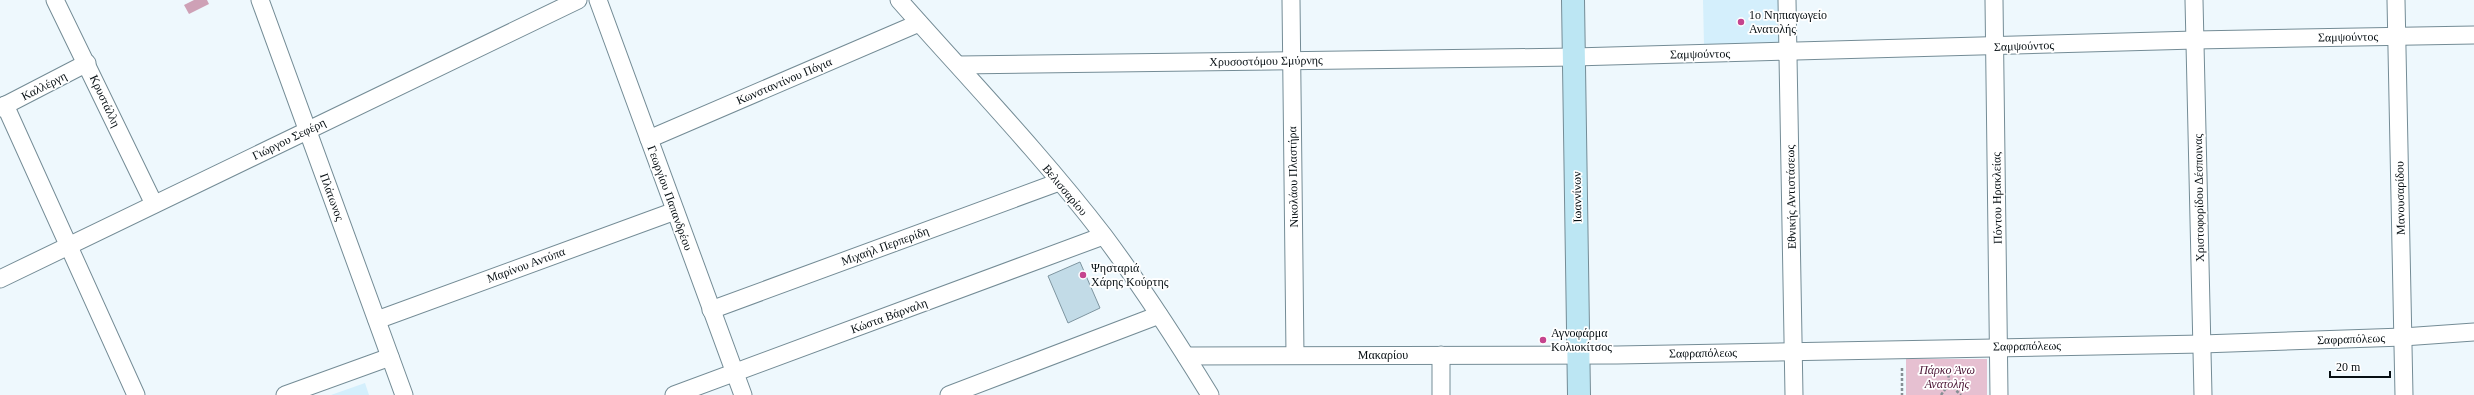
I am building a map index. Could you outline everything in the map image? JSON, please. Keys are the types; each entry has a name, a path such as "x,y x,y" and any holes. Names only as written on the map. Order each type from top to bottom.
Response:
{"main road":[{"name":"Ιωαννίνων","path":"1573,0 1579,395"}],"street":[{"name":"Κρυστάλλη","path":"55,0 154,204"},
{"name":"Πλάτωνος","path":"260,0 404,395"},
{"name":"Γιώργου Σεφέρη","path":"0,279 578,0"},
{"name":"Γεωργίου Παπανδρέου","path":"598,0 743,395"},
{"name":"Βελισσαρίου","path":"899,0 959,65 1103,236 1159,315 1210,395"},
{"name":"Νικολάου Πλαστήρα","path":"1291,0 1295,355"},
{"name":"Εθνικής Αντιστάσεως","path":"1787,0 1794,395"},
{"name":"Πόντου Ηρακλείας","path":"1994,0 1999,395"},
{"name":"Χριστοφορίδου Δέσποινας","path":"2194,0 2203,395"},
{"name":"Μανουσαρίδου","path":"2396,0 2404,395"},
{"name":"Κωνσταντίνου Πόγια","path":"648,139 920,23"},
{"name":"Σαμψούντος","path":"1574,58 2195,40 2474,35"},
{"name":"Χρυσοστόμου Σμύρνης","path":"959,65 1292,60 1574,58"},
{"name":"Καλλέργη","path":"3,106 87,64"},
{"path":"3,106 69,245 136,395"},
{"name":"Μιχαήλ Περπερίδη","path":"711,310 1059,182"},
{"name":"Μαρίνου Αντύπα","path":"377,320 675,211"},
{"name":"Κώστα Βάρναλη","path":"674,395 1103,236"},
{"path":"949,395 1159,315"},
{"name":"Σαφραπόλεως","path":"1579,355 1947,347 2202,344 2403,337 2474,332"},
{"path":"1441,355 1441,395"},
{"name":"Μακαρίου","path":"1186,356 1579,355"},
{"path":"285,395 390,357"}],"path":[{"path":"1941,395 1949,384 1947,347"},
{"path":"1902,348 1902,395"},
{"path":"1949,384 1961,395"}],"shaded area":[{"path":"194,0 207,0 209,4 189,14 184,5"},
{"name":"1ο Νηπιαγωγείο Ανατολής","path":"1703,0 1778,0 1779,45 1704,46"},
{"path":"365,383 369,395 331,395"}],"green space":[{"name":"Πάρκο Άνω Ανατολής","path":"1906,359 1987,359 1987,395 1906,395"}],"building":[{"path":"1080,262 1100,308 1068,323 1048,276"}],"place":[{"name":"1ο Νηπιαγωγείο Ανατολής","path":"1741,22"},
{"name":"Ψησταριά Χάρης Κούρτης","path":"1083,275"},
{"name":"Αγνοφάρμα Κολιοκίτσος","path":"1543,340"}]}
